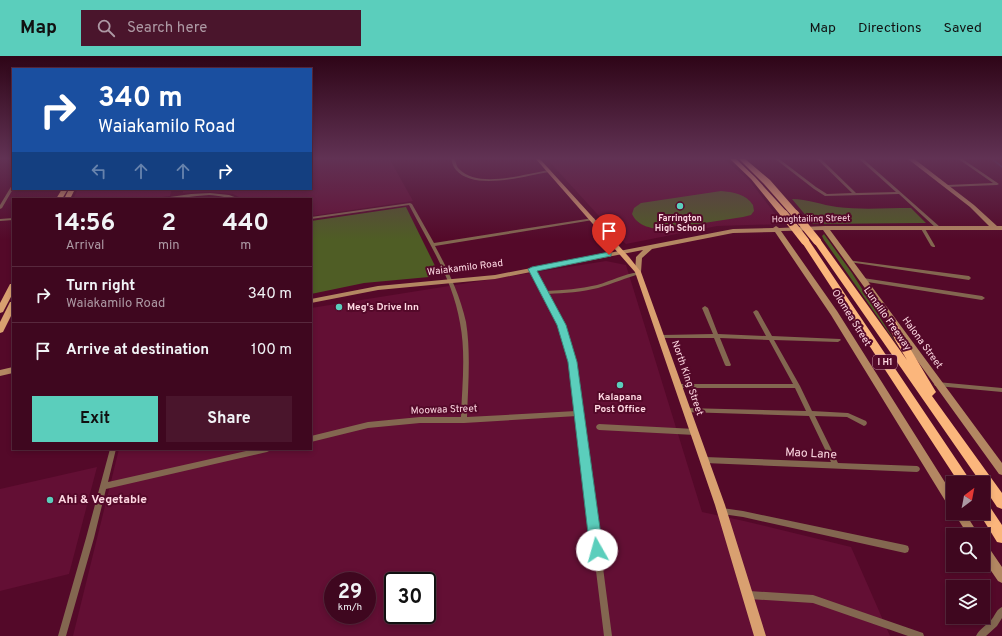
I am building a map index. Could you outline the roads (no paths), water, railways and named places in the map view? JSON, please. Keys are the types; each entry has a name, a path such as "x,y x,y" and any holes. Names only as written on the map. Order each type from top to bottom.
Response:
{"highway":[{"name":"Lunalilo Freeway","path":"759,185 805,242 961,476"},
{"name":"Lunalilo Freeway","path":"770,185 817,241 1002,503"},
{"path":"891,320 900,340 972,461"},
{"path":"990,519 1002,537"}],"main road":[{"name":"North King Street","path":"562,185 638,272 705,460 749,595 760,636"},
{"path":"948,186 999,228"},
{"name":"Houghtailing Street","path":"622,253 733,231 776,228 999,228"},
{"name":"Olomea Street","path":"776,228 834,313 946,493"},
{"name":"Halona Street","path":"824,228 1002,471"},
{"path":"638,272 639,257 642,253 652,248"},
{"name":"Waiakamilo Road","path":"312,301 378,288 495,277 622,253"},
{"path":"0,310 12,288"},
{"path":"0,330 12,306"},
{"path":"0,373 12,370"},
{"path":"990,559 1002,577"}],"street":[{"path":"811,185 822,194 832,196 900,193"},
{"path":"847,185 856,194"},
{"path":"891,185 938,227"},
{"path":"948,186 971,185"},
{"path":"0,208 12,188"},
{"path":"176,198 207,194 225,195 235,198"},
{"path":"312,218 410,204 450,282 463,321 466,346 464,420"},
{"path":"0,220 12,219"},
{"path":"432,245 593,219"},
{"path":"922,228 933,246"},
{"path":"849,261 969,278"},
{"path":"532,269 546,293 561,325 573,362 608,636"},
{"path":"546,293 582,289 605,284 638,272"},
{"path":"863,280 982,298"},
{"path":"704,308 728,365"},
{"path":"756,312 797,386 836,466"},
{"path":"662,337 716,336 838,340"},
{"path":"937,384 1002,390"},
{"path":"679,386 797,386"},
{"path":"686,410 848,415 864,423"},
{"name":"Moowaa Street","path":"312,439 368,425 420,420 464,420 579,413"},
{"path":"599,427 695,432"},
{"path":"62,636 105,486 113,450"},
{"path":"105,486 263,450"},
{"name":"Mao Lane","path":"705,460 917,469"},
{"path":"722,511 905,549"},
{"path":"749,595 813,599 920,636"},
{"path":"980,636 994,623 1002,611"}],"place":[{"name":"Farrington High School","path":"680,206"},
{"name":"Meg's Drive Inn","path":"339,307"},
{"name":"Kalapana Post Office","path":"620,385"},
{"name":"Ahi & Vegetable","path":"50,500"}]}
